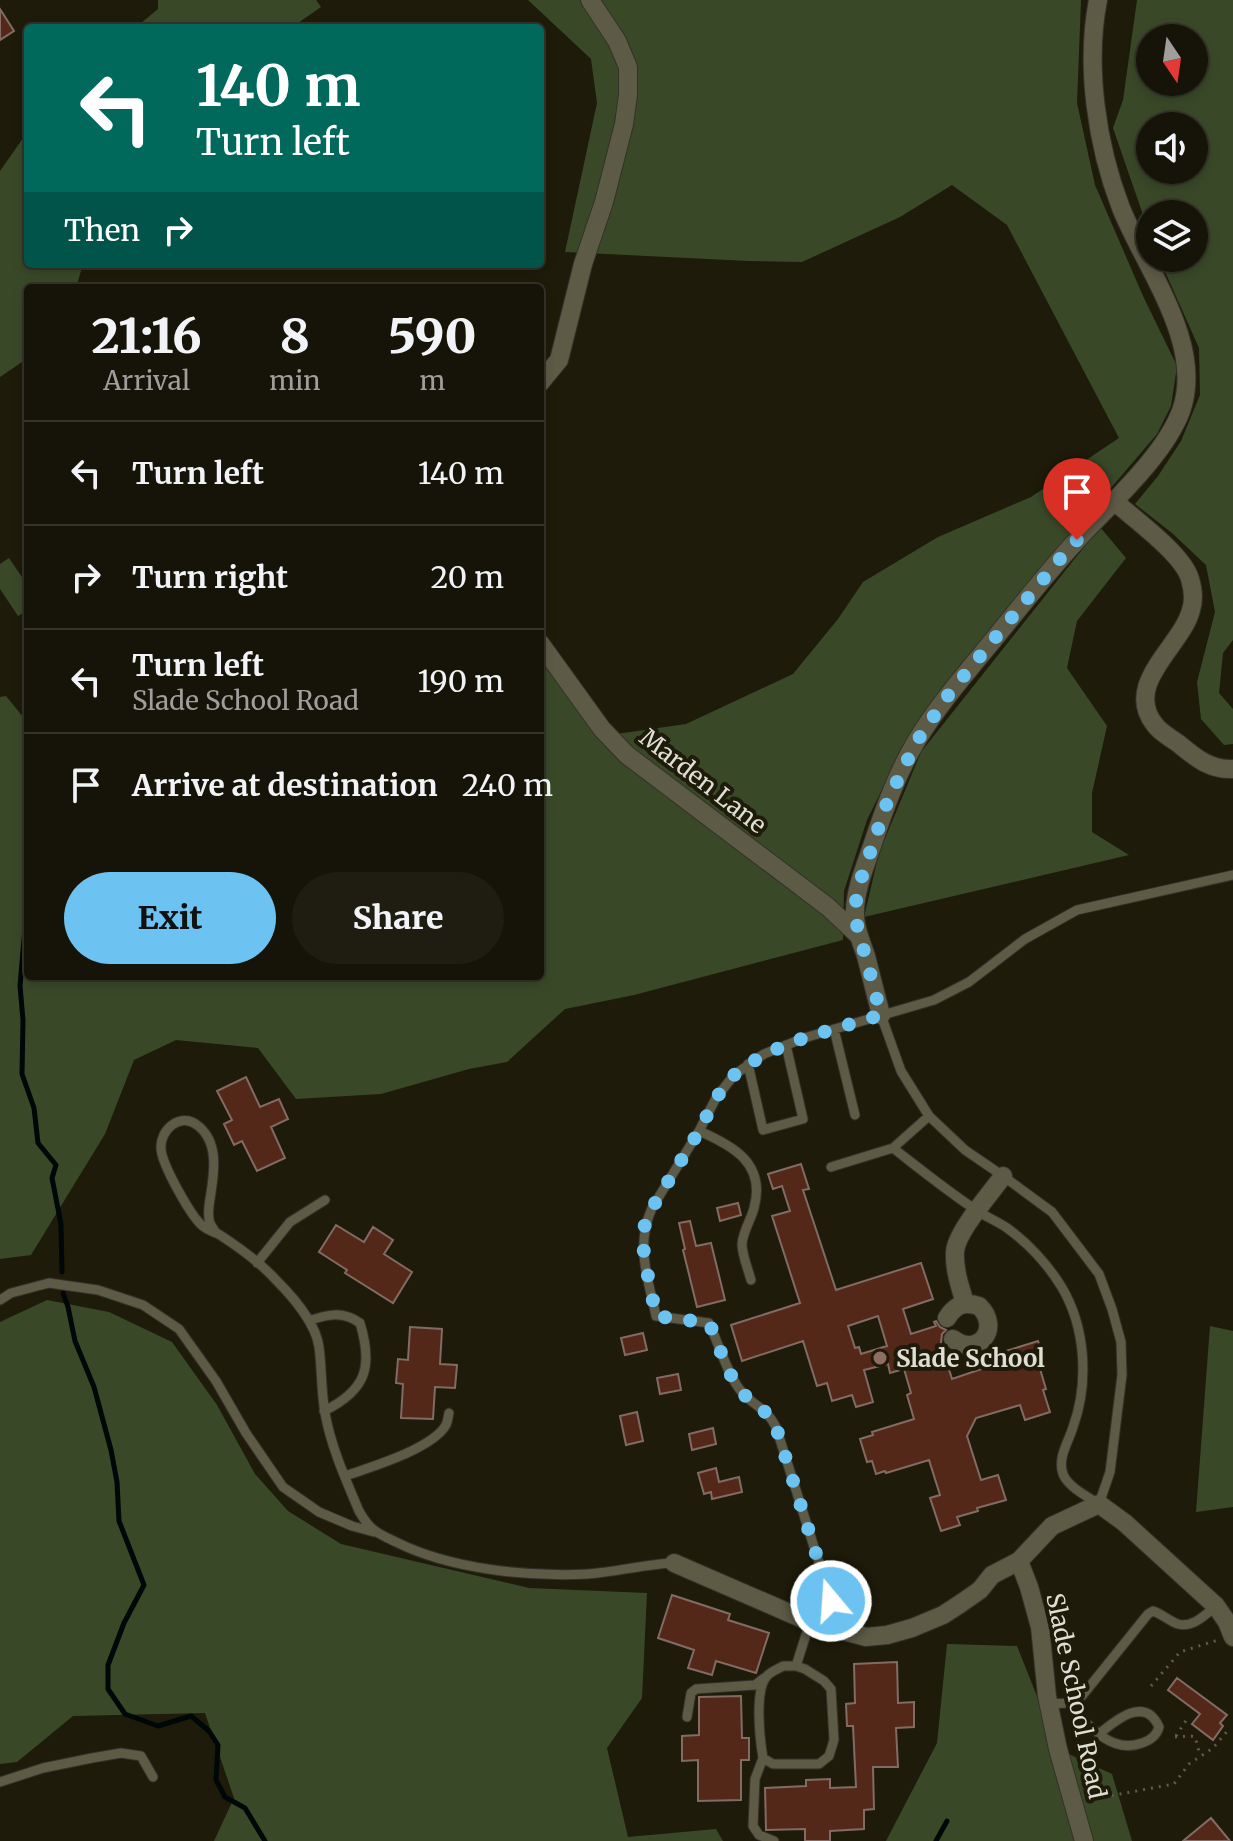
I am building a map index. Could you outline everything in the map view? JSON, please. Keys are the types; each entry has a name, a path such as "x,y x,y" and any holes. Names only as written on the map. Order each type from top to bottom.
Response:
{"street":[{"path":"544,378 559,360 583,264 604,202 624,124 628,95 628,67 617,41 590,0"},
{"path":"881,1015 855,913 857,891 888,800 917,741 949,694 1059,560 1160,450 1181,412 1186,390 1186,363 1181,335 1121,207 1104,154 1093,73 1098,0"},
{"path":"1114,501 1176,557 1185,568 1193,595 1185,625 1155,668 1146,688 1148,714 1164,733 1201,761 1211,767 1233,769"},
{"name":"Marden Lane","path":"544,649 602,729 627,755 828,907 859,936"},
{"path":"965,1303 958,1279 955,1250 965,1228 1003,1176"},
{"path":"947,1318 952,1310 965,1303 979,1306 988,1317 988,1331 980,1342 960,1344 953,1339"},
{"path":"674,1563 810,1622 866,1637 887,1635 943,1615 980,1590 992,1575 1019,1561 1052,1526 1099,1504 1125,1523 1216,1606 1232,1635"},
{"name":"Slade School Road","path":"1019,1561 1040,1627 1058,1749 1084,1841"}],"lane":[{"path":"840,1630 771,1417 736,1384 709,1323 656,1316 644,1256 643,1232 652,1208 716,1098 734,1075 764,1054 834,1029 934,1000 969,982 1025,939 1077,910 1233,875"},
{"path":"881,1015 901,1071 929,1116 965,1150 1052,1212 1099,1274 1121,1342 1122,1375 1110,1472 1099,1504 1067,1481 1062,1472 1062,1458 1074,1427 1083,1379 1081,1344 1074,1313 1061,1287 1037,1256 1007,1228 977,1211 893,1148"},
{"path":"834,1029 855,1115"},
{"path":"748,1064 763,1130 803,1119 786,1045"},
{"path":"831,1167 893,1148 929,1116"},
{"path":"216,1233 209,1222 208,1211 214,1171 212,1148 196,1123 177,1122 163,1134 161,1153 188,1208 203,1227 241,1249 277,1280 314,1330 319,1345 324,1411 331,1438 359,1511 375,1532"},
{"path":"699,1131 737,1150 753,1174 757,1193 742,1245 751,1280"},
{"path":"257,1263 290,1222 325,1200"},
{"path":"0,1300 11,1293 49,1283 98,1290 143,1305 179,1329 283,1487 319,1512 375,1532 405,1547 449,1562 545,1574 592,1574 655,1563 674,1563"},
{"path":"309,1321 332,1314 351,1317 360,1323 367,1349 365,1370 359,1383 349,1395 324,1411"},
{"path":"345,1476 432,1440 446,1425 449,1413"},
{"path":"1049,1704 1068,1703 1082,1696 1153,1611 1179,1625 1188,1625 1216,1606"},
{"path":"796,1666 810,1622"},
{"path":"687,1717 691,1693 696,1689 755,1685 783,1666 805,1669 831,1689 834,1740 829,1756 819,1764 792,1765 773,1764 763,1758"},
{"path":"767,1676 759,1690 763,1758 755,1779 753,1826 759,1835 774,1841"},
{"path":"1068,1703 1099,1734 1106,1741 1120,1746 1144,1743 1157,1735 1159,1727 1149,1712 1138,1712 1124,1716 1099,1734"},
{"path":"0,1782 43,1768 121,1753 141,1756 153,1777"}],"path":[{"path":"1151,1686 1180,1652 1232,1635"},
{"path":"1187,1719 1175,1737 1195,1737 1200,1755"},
{"path":"1073,1802 1174,1784 1189,1764 1213,1748 1230,1728"}],"green space":[{"path":"158,0 316,0 321,7 297,24 140,24 158,9"},
{"path":"528,0 1081,0 1077,103 1095,185 1177,366 1171,406 1157,434 988,632 903,747 867,820 844,891 843,940 634,995 565,1009 507,1062 469,1069 381,1094 296,1099 258,1048 176,1040 134,1060 105,1134 31,1255 0,1259 0,697 6,696 24,718 24,980 544,980 544,663 602,736 686,724 793,674 838,619 863,582 938,537 1031,497 1119,438 1007,225 952,185 900,217 802,262 565,252 597,103 591,59"},
{"path":"1137,0 1233,0 1233,640 1223,653 1219,693 1233,709 1233,744 1224,745 1201,719 1197,682 1215,612 1206,565 1135,504 1181,441 1200,395 1199,348 1165,272 1208,272 1208,200 1138,200 1113,128 1123,100"},
{"path":"24,137 24,268 82,268 77,284 24,284 24,361 0,377 0,171"},
{"path":"1100,527 1126,558 1077,621 1067,668 1107,726 1092,793 1092,832 1129,855 864,917 879,853 921,752"},
{"path":"9,558 24,580 24,612 18,616 0,589 0,564"},
{"path":"47,1300 109,1312 172,1342 217,1405 255,1474 288,1511 341,1544 529,1588 647,1593 642,1698 607,1748 628,1837 716,1829 723,1841 214,1841 234,1798 205,1713 73,1716 17,1762 0,1764 0,1322"},
{"path":"1210,1326 1233,1331 1233,1507 1196,1512"},
{"path":"947,1644 1017,1646 1058,1749 1112,1774 1132,1841 886,1841 937,1743"}],"building":[{"path":"0,9 14,31 0,40"},
{"path":"246,1077 260,1107 279,1099 288,1119 271,1127 285,1158 257,1171 242,1141 234,1145 224,1124 232,1120 217,1091"},
{"path":"801,1164 809,1189 803,1190 836,1290 921,1263 933,1299 903,1309 911,1334 936,1326 936,1321 946,1330 941,1343 952,1379 1008,1360 1006,1351 1038,1341 1044,1360 1038,1362 1050,1412 1025,1420 1020,1405 976,1418 967,1436 981,1480 998,1475 1006,1500 957,1517 960,1525 941,1531 930,1498 940,1495 929,1460 876,1474 872,1461 867,1462 860,1439 914,1419 904,1369 890,1373 888,1364 864,1370 873,1402 856,1407 852,1395 832,1401 827,1383 817,1386 803,1341 742,1361 731,1325 800,1303 772,1216 790,1211 782,1186 773,1189 768,1174","holes":["878,1316 887,1346 861,1354 859,1347 855,1348 848,1326"]},
{"path":"738,1203 741,1215 720,1221 717,1208"},
{"path":"690,1221 696,1246 711,1243 725,1300 697,1307 679,1223"},
{"path":"336,1225 364,1242 373,1227 393,1240 384,1254 412,1272 393,1303 345,1273 347,1270 319,1252"},
{"path":"410,1327 442,1329 440,1364 457,1365 455,1388 435,1387 433,1419 401,1418 403,1384 396,1383 398,1359 408,1360"},
{"path":"643,1333 647,1350 625,1355 621,1338"},
{"path":"678,1374 681,1390 660,1394 657,1378"},
{"path":"637,1412 643,1441 626,1445 620,1416"},
{"path":"713,1428 716,1444 692,1450 689,1434"},
{"path":"716,1468 719,1482 739,1477 742,1492 712,1499 711,1492 704,1494 698,1473"},
{"path":"672,1595 730,1614 728,1620 769,1633 756,1673 716,1661 712,1675 688,1668 694,1650 658,1638"},
{"path":"897,1662 898,1703 914,1702 914,1727 896,1728 898,1767 873,1767 874,1809 864,1810 864,1829 830,1831 830,1841 805,1841 805,1829 766,1830 765,1788 806,1786 806,1780 830,1779 830,1788 856,1787 853,1726 847,1726 846,1704 855,1703 854,1664"},
{"path":"1177,1678 1227,1715 1213,1740 1192,1724 1200,1714 1168,1690"},
{"path":"741,1696 742,1738 749,1738 749,1760 741,1760 741,1800 698,1801 698,1760 682,1761 682,1736 699,1735 699,1697"},
{"path":"1211,1818 1230,1841 1183,1841"}],"waterway":[{"path":"24,940 20,986 22,1074 34,1108 38,1143 56,1165 52,1178 61,1224 62,1272"},
{"path":"63,1293 75,1341 94,1387 111,1450 119,1521 144,1585 124,1623 108,1665 108,1689 125,1714 158,1726 191,1716 209,1731 218,1745 216,1780 225,1797 245,1808 265,1841"},
{"path":"936,1841 947,1821"}],"place":[{"name":"Slade School","path":"880,1358"}],"route":[{"path":"831,1601 771,1417 736,1384 709,1323 656,1316 644,1256 643,1232 652,1208 716,1098 734,1075 764,1054 804,1038 881,1015 855,913 857,891 888,800 917,741 949,694 1077,540"}]}
